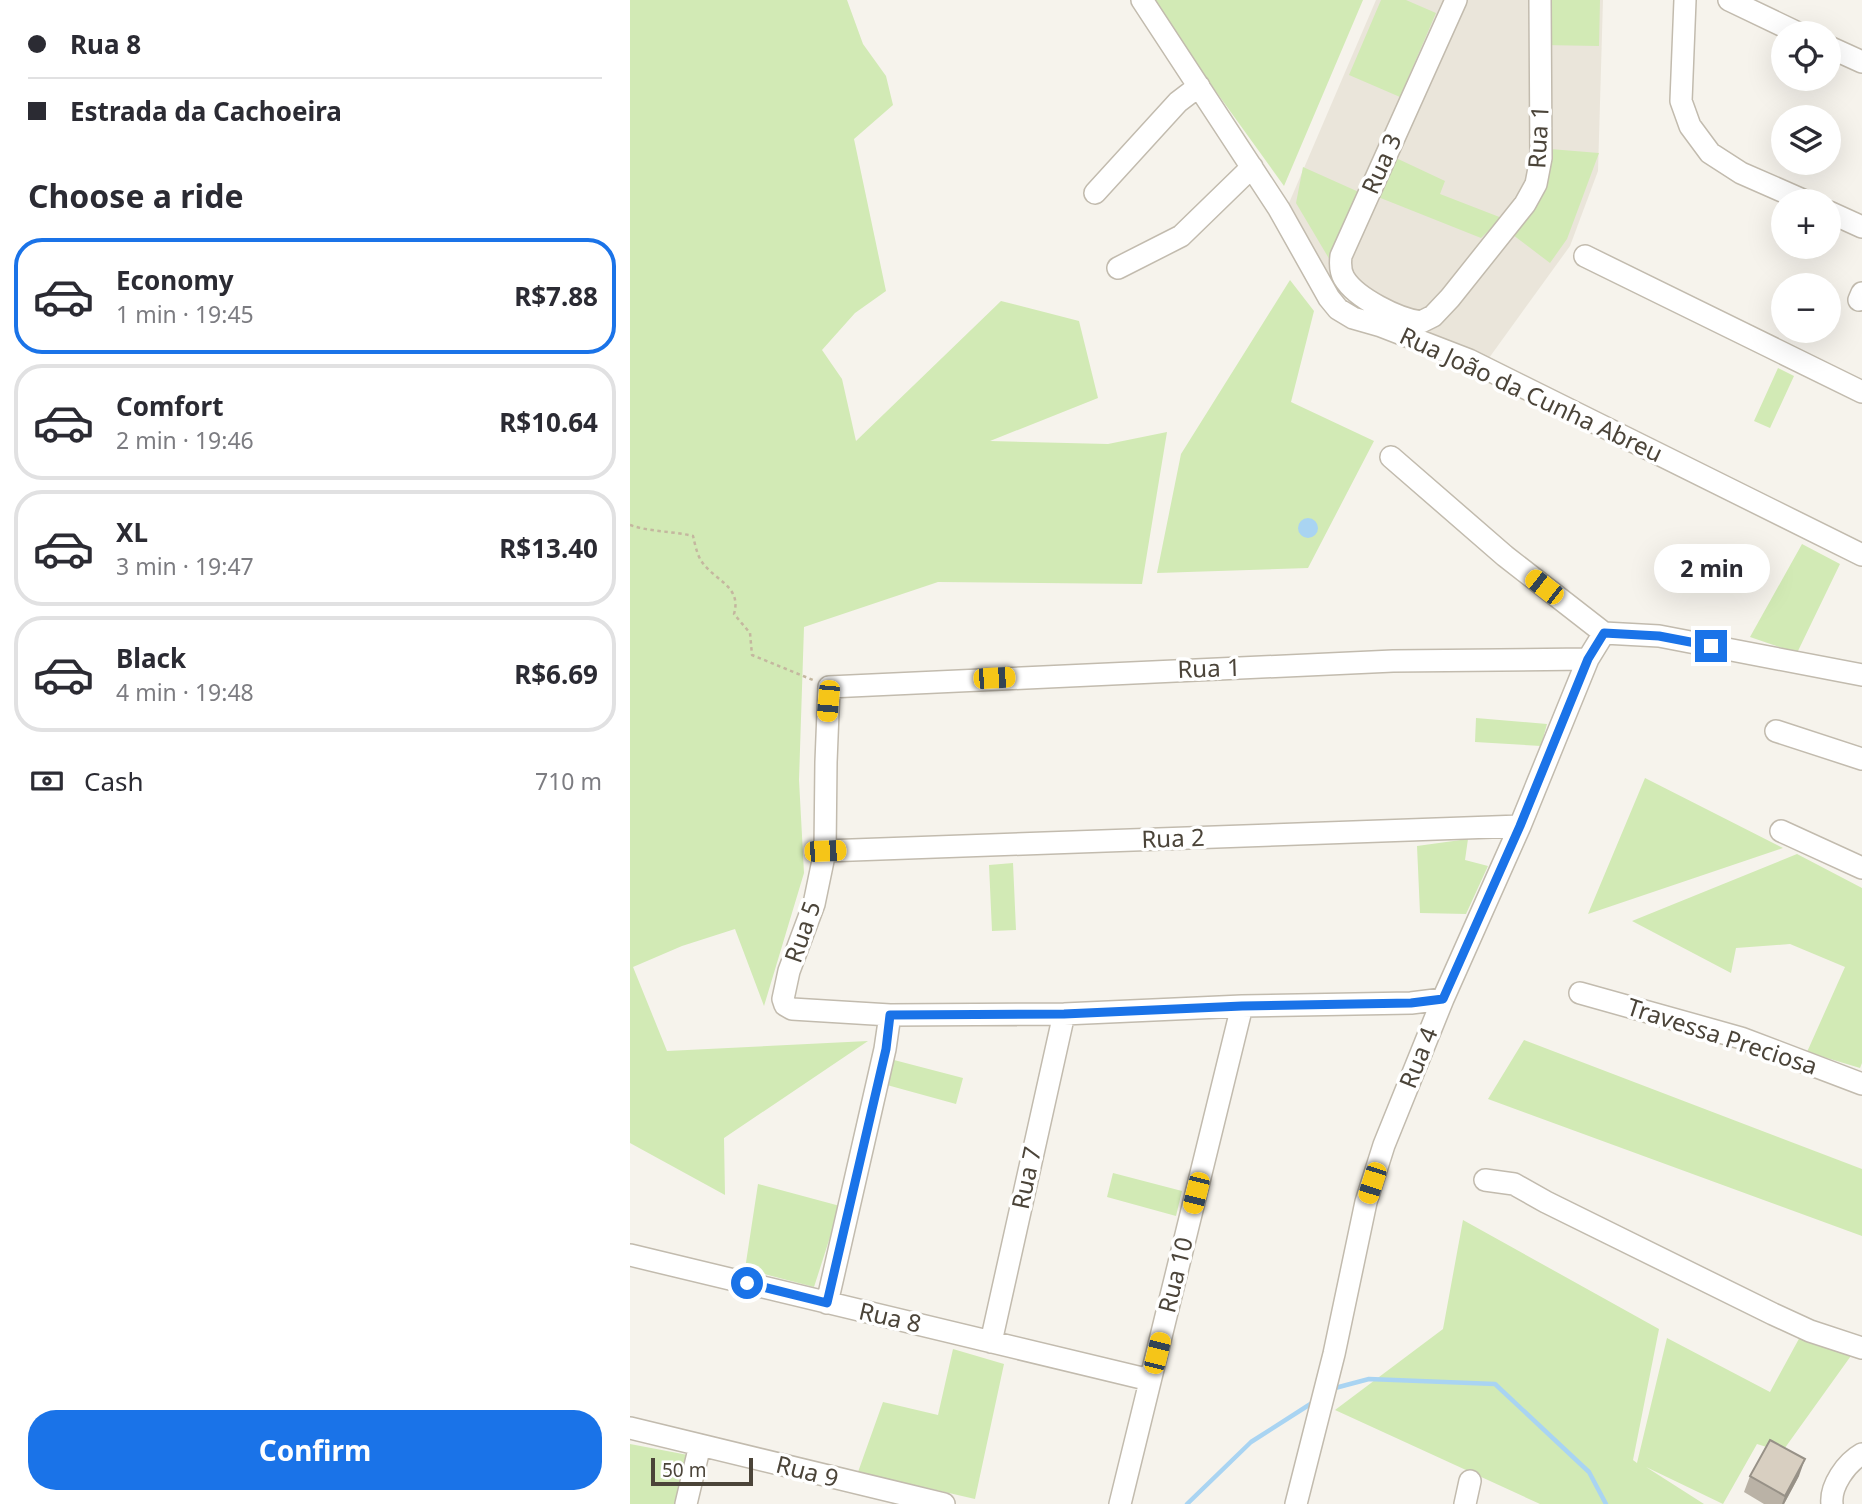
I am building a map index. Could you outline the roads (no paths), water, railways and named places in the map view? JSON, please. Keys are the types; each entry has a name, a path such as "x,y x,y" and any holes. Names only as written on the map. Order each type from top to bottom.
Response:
{"street":[{"name":"Rua João da Cunha Abreu","path":"1142,0 1279,209 1329,298 1338,309 1353,318 1385,319 1862,555"},
{"name":"Rua 3","path":"1385,319 1344,279 1340,269 1341,256 1456,0"},
{"name":"Rua 1","path":"1385,319 1421,322 1433,317 1525,204 1536,184 1541,158 1540,0"},
{"path":"1685,0 1681,101 1690,127 1710,153 1741,173 1778,189"},
{"path":"1729,0 1773,21"},
{"path":"1841,52 1862,62"},
{"path":"1095,193 1178,102 1199,86"},
{"path":"1118,268 1181,236 1252,167"},
{"path":"1841,217 1862,227"},
{"path":"1585,256 1862,392"},
{"path":"1391,457 1505,556 1604,633 1659,636 1862,675"},
{"name":"Rua 4","path":"1296,1504 1334,1354 1366,1202 1384,1145 1443,999 1520,826 1588,659 1604,633"},
{"name":"Rua 1","path":"825,851 829,687 1393,661 1588,659"},
{"path":"1776,731 1862,759"},
{"name":"Rua 2","path":"825,851 1520,826"},
{"path":"1781,831 1862,868"},
{"name":"Rua 5","path":"825,851 814,904 789,971 784,1002 792,1009 890,1015"},
{"name":"Travessa Preciosa","path":"1580,993 1741,1038 1862,1084"},
{"path":"827,1303 886,1049 890,1015 1064,1014 1242,1006 1411,1003 1443,999"},
{"name":"Rua 10","path":"1120,1504 1242,1006"},
{"name":"Rua 7","path":"991,1342 1064,1014"},
{"path":"1485,1180 1514,1184 1773,1314 1810,1331 1862,1348"},
{"name":"Rua 8","path":"630,1255 1150,1380"},
{"name":"Rua 9","path":"630,1428 700,1446 862,1495 944,1504"},
{"path":"686,1504 700,1446"},
{"path":"1832,1504 1831,1497 1840,1477 1854,1459 1862,1454"},
{"path":"1465,1504 1470,1481"}],"water":[{"path":"1308,518 1315,521 1318,528 1315,535 1308,538 1301,535 1298,528 1301,521"}],"waterway":[{"path":"1335,1388 1369,1379 1495,1384 1589,1472 1606,1504"},
{"path":"1187,1504 1251,1442 1312,1403"}]}
